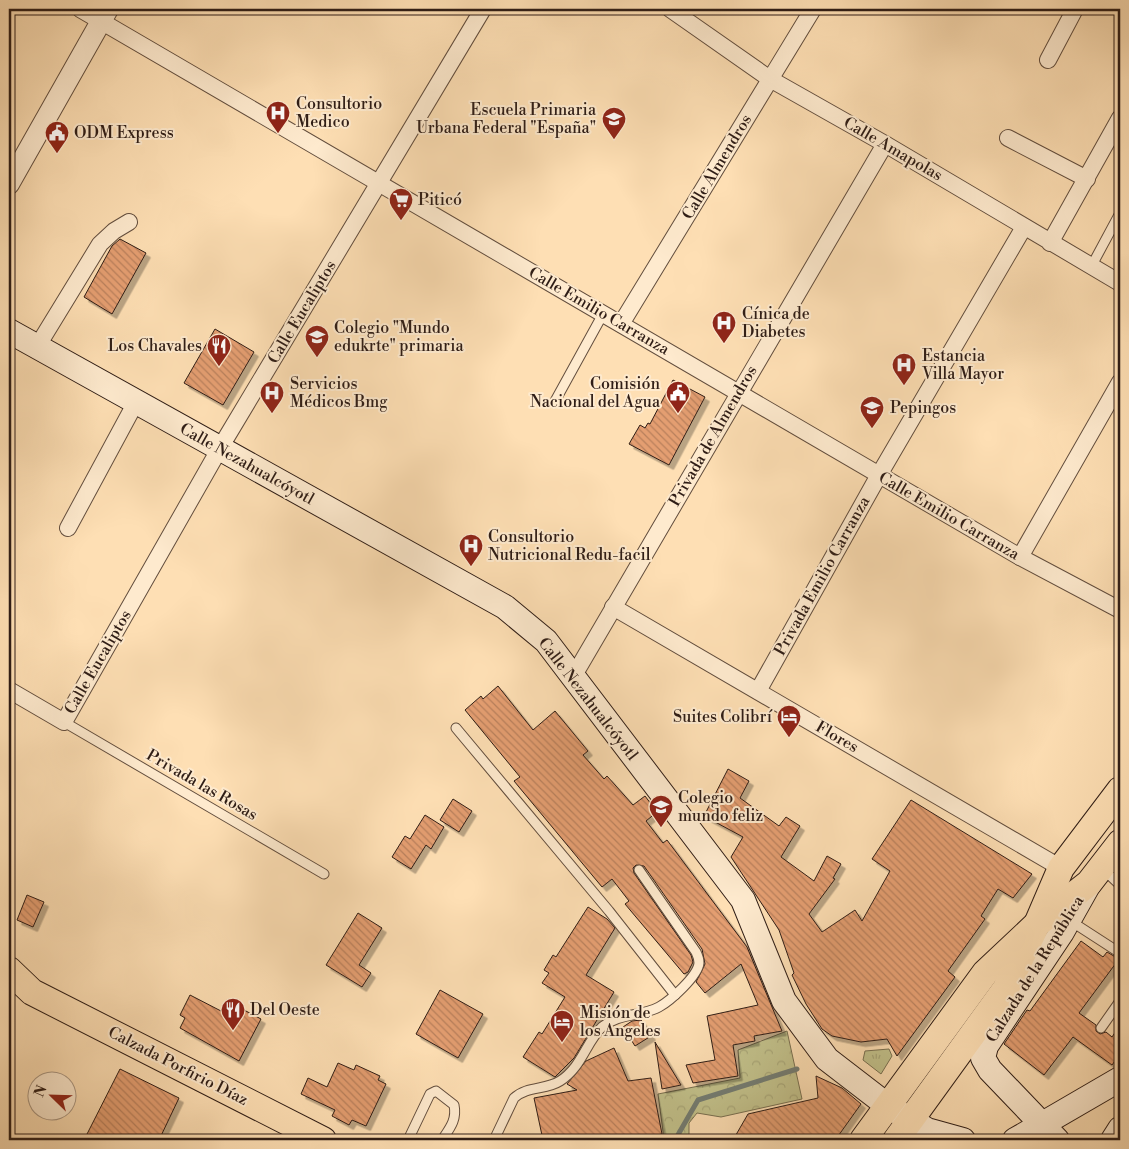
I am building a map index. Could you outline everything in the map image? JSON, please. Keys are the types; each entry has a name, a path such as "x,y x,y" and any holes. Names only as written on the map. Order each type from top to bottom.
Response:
{"main road":[{"name":"Calle Nezahualcóyotl","path":"9,331 505,607 546,641 743,900 784,1001 827,1060 888,1106 903,1130 927,1130 963,1140"},
{"path":"903,1130 1006,988 1038,924 1061,868 1120,790"},
{"path":"864,1140 985,973 1038,924 1096,875 1120,842"},
{"name":"Calzada de la República","path":"1049,1132 990,1070 983,1058 986,1046 1096,875"},
{"name":"Calzada Porfirio Díaz","path":"9,970 21,992 323,1140"},
{"path":"1015,1140 1049,1132 1120,1079"},
{"path":"1113,1140 1120,1129"}],"street":[{"name":"Calle Emilio Carranza","path":"80,9 104,15 380,184 1020,557 1120,610"},
{"name":"Calle Eucaliptos","path":"64,722 220,448 380,184 483,9"},
{"name":"Calle Amapolas","path":"670,9 770,80 885,144 1050,243 1120,282"},
{"name":"Calle Almendros","path":"621,324 813,9"},
{"path":"1048,60 1075,9"},
{"path":"9,184 104,15"},
{"path":"1050,243 1120,118"},
{"path":"1008,138 1086,179"},
{"name":"Privada de Almendros","path":"573,677 885,144"},
{"path":"37,347 100,244 114,231 129,222"},
{"name":"Privada Emilio Carranza","path":"758,691 879,475 1024,227"},
{"path":"1020,557 1120,382"},
{"path":"68,528 136,402"},
{"name":"Flores","path":"613,607 1061,868"},
{"path":"9,690 64,722"}],"lane":[{"path":"1091,266 1120,213"},
{"path":"554,403 603,314"},
{"name":"Privada las Rosas","path":"64,722 324,874"},
{"path":"456,728 609,911 676,995"},
{"path":"494,1140 514,1098 520,1093 559,1082 578,1065 601,1028 620,1016 658,1008 676,995 697,971 700,962 696,952 639,870"},
{"path":"1096,875 1120,885"},
{"path":"1068,920 1120,953"},
{"path":"1101,1028 1120,1001"},
{"path":"409,1140 430,1094 436,1091 454,1105 456,1114 453,1124 442,1140"}],"green space":[{"path":"787,1031 802,1099 721,1117 697,1113 689,1123 689,1140 657,1140 664,1139 658,1094 740,1078 738,1050"},
{"path":"889,1049 892,1056 881,1074 863,1060 865,1051"}],"building":[{"path":"120,239 146,253 112,314 84,297 112,246"},
{"name":"Los Chavales","path":"215,329 254,352 223,405 184,383"},
{"name":"Comisión Nacional del Agua","path":"673,380 705,397 669,465 629,444 640,425 645,428 648,423 650,424"},
{"path":"498,686 533,730 555,711 588,751 583,755 604,779 607,776 633,805 645,796 657,812 646,821 663,843 667,840 747,947 782,1031 754,1036 755,1041 733,1045 738,1076 693,1083 686,1065 715,1060 707,1016 758,1005 741,964 705,993 696,982 705,964 702,949 644,866 636,865 633,868 634,873 691,955 693,962 688,972 684,974 625,904 629,901 612,879 602,887 514,781 520,777 465,710 481,696 483,699"},
{"path":"728,769 749,781 740,798 779,826 786,817 800,826 781,857 814,881 827,856 841,864 833,878 835,879 809,914 822,932 855,910 862,921 890,871 872,859 911,800 1032,874 1013,898 998,889 981,916 985,919 948,971 955,977 897,1056 887,1039 861,1042 832,1036 822,1029 806,1004 792,975 794,973 779,930 731,857 743,837 704,816"},
{"path":"453,799 472,811 459,832 440,820"},
{"path":"425,815 444,827 431,849 426,845 411,869 392,857 405,836 410,839"},
{"path":"27,895 44,902 33,927 17,920"},
{"path":"588,907 607,919 615,928 586,975 614,992 574,1058 555,1077 523,1057 539,1032 542,1034 565,997 542,983 549,973 544,970 553,955 556,957"},
{"path":"358,913 382,928 359,965 371,973 362,987 326,965"},
{"path":"1081,941 1103,957 1107,952 1119,959 1079,1013 1096,1025 1096,1031 1100,1034 1106,1032 1112,1037 1120,1025 1120,1054 1112,1065 1073,1037 1044,1075 1004,1044 1027,1010 1030,1011"},
{"path":"440,990 483,1014 458,1058 416,1034"},
{"name":"Del Oeste","path":"190,995 221,1011 227,1001 261,1019 239,1061 180,1028 185,1018 180,1015"},
{"path":"641,1020 651,1036 635,1046 623,1027 632,1021"},
{"path":"655,1042 681,1085 662,1089"},
{"path":"614,1048 628,1081 651,1078 662,1134 630,1140 543,1140 534,1098 577,1090 567,1084 586,1061"},
{"path":"338,1063 354,1070 356,1065 380,1076 378,1080 386,1084 366,1126 352,1120 349,1125 332,1116 335,1110 301,1094 308,1078 327,1087"},
{"path":"120,1069 179,1098 159,1140 84,1140"},
{"path":"816,1076 842,1088 861,1104 836,1139 733,1140 748,1114 818,1098"}],"waterway":[{"path":"675,1140 698,1100 797,1069"}],"place":[{"name":"Consultorio Medico","path":"278,134"},
{"name":"Escuela Primaria Urbana Federal \"España\"","path":"614,140"},
{"name":"ODM Express","path":"57,154"},
{"name":"Piticó","path":"401,221"},
{"name":"Cínica de Diabetes","path":"724,344"},
{"name":"Colegio \"Mundo edukrte\" primaria","path":"317,358"},
{"name":"Los Chavales","path":"219,367"},
{"name":"Estancia Villa Mayor","path":"904,386"},
{"name":"Servicios Médicos Bmg","path":"272,414"},
{"name":"Comisión Nacional del Agua","path":"678,414"},
{"name":"Pepingos","path":"872,429"},
{"name":"Consultorio Nutricional Redu-facil","path":"471,567"},
{"name":"Suites Colibrí","path":"789,738"},
{"name":"Colegio mundo feliz","path":"661,828"},
{"name":"Del Oeste","path":"233,1031"},
{"name":"Misión de los Angeles","path":"562,1043"}]}
